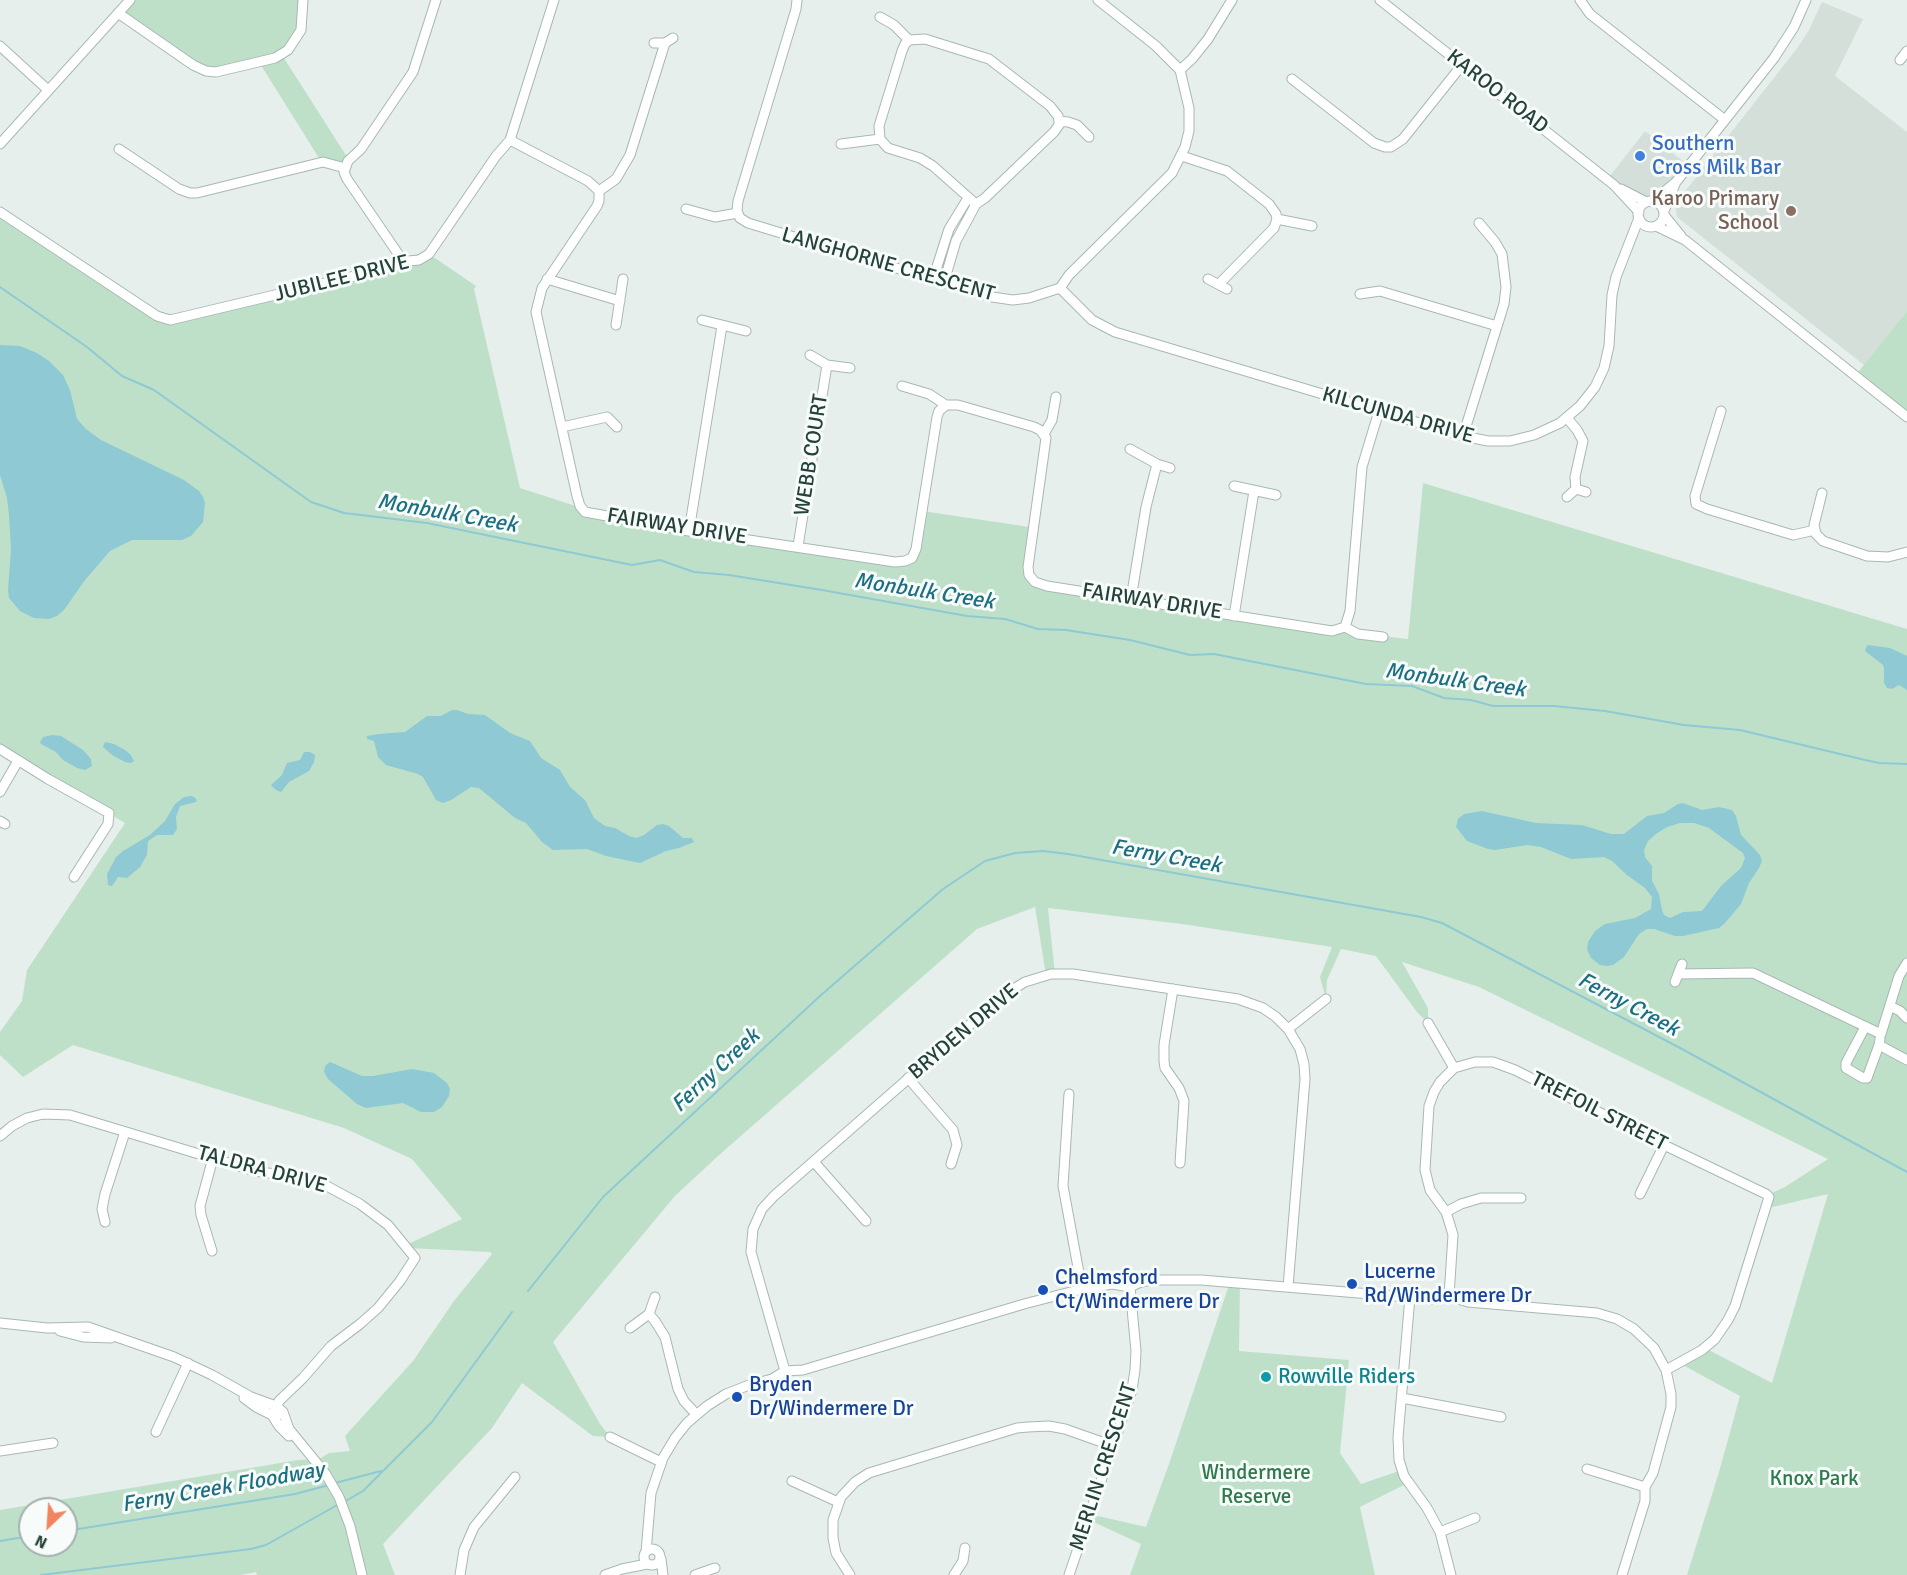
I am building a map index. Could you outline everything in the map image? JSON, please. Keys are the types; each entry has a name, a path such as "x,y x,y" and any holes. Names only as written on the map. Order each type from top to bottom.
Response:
{"street":[{"path":"0,144 130,0"},
{"path":"118,14 197,68 216,72 275,58 288,50 301,30 303,0"},
{"path":"403,261 344,172 348,162 361,149 412,72 436,0"},
{"name":"JUBILEE DRIVE","path":"0,212 157,316 170,320 183,319 384,269 403,261 416,261 429,254 500,150 510,140 554,0"},
{"path":"686,209 715,217 738,213 738,201 797,0"},
{"path":"1060,288 1069,275 1172,173 1182,156 1189,131 1189,102 1180,70 1156,46 1098,0"},
{"path":"1180,70 1208,39 1232,0"},
{"name":"KAROO ROAD","path":"1380,0 1614,185 1639,215"},
{"path":"1580,0 1590,14 1725,120"},
{"path":"1684,240 1643,225 1639,215 1642,205 1676,182 1782,47 1806,0"},
{"path":"880,17 894,25 909,40"},
{"path":"933,279 949,229 972,201 985,198 1054,132 1059,121 1050,106 989,59 925,39 909,40 902,51 879,126 880,139 888,148 927,162 939,170 972,201"},
{"path":"510,140 588,181 599,191 616,179 630,156 669,41 654,43"},
{"path":"0,46 48,90"},
{"path":"1900,60 1907,51"},
{"path":"1291,77 1374,142 1384,147 1391,147 1403,139 1462,65"},
{"path":"1059,121 1077,125 1089,137"},
{"path":"841,144 880,139"},
{"path":"119,149 179,189 190,193 317,163 329,163 345,168"},
{"path":"1182,156 1227,171 1269,204 1276,214 1277,219 1271,231 1223,286 1208,279"},
{"path":"1653,227 1662,222 1676,182"},
{"name":"KAROO ROAD","path":"1614,185 1649,202"},
{"name":"FAIRWAY DRIVE","path":"599,191 597,206 539,293 536,312 579,503 585,512 689,531 901,562 910,559 916,549 937,417 939,411 946,405"},
{"path":"944,282 956,241 972,201"},
{"path":"1649,202 1659,204 1684,240 1907,417"},
{"name":"LANGHORNE CRESCENT","path":"738,213 748,224 992,297 1013,300 1029,298 1060,288"},
{"name":"KILCUNDA DRIVE","path":"1060,288 1092,320 1106,328 1463,436 1497,441 1522,439 1553,427 1567,418 1590,395 1604,368 1609,346 1614,286 1639,215"},
{"path":"1277,219 1312,226"},
{"path":"1463,436 1505,296 1505,272 1500,250 1479,224"},
{"name":"KILCUNDA DRIVE","path":"1629,245 1639,234 1653,227"},
{"path":"548,279 620,301"},
{"path":"616,325 623,279"},
{"path":"1360,294 1380,291 1497,326"},
{"path":"702,320 746,332"},
{"path":"689,531 723,326"},
{"name":"WEBB COURT","path":"810,355 827,364 850,368"},
{"name":"WEBB COURT","path":"798,546 827,364"},
{"path":"902,386 928,394 946,405 958,405 1034,428 1044,434"},
{"name":"FAIRWAY DRIVE","path":"1056,397 1052,420 1044,434 1047,444 1028,567 1029,575 1035,582 1047,586 1332,631 1345,627 1358,634 1383,637"},
{"path":"1345,627 1350,611 1362,467 1379,411"},
{"path":"1721,411 1695,496 1696,504 1793,535 1815,531"},
{"path":"562,427 609,413 617,427"},
{"path":"1567,418 1583,441 1575,477 1576,489"},
{"path":"1130,449 1157,464 1170,468"},
{"path":"1131,599 1146,507 1157,464"},
{"path":"1234,486 1276,495"},
{"path":"1576,489 1586,492"},
{"path":"1567,497 1576,489"},
{"path":"1234,615 1254,491"},
{"path":"1822,493 1815,519 1815,531 1822,541 1867,556 1888,557 1907,552"},
{"path":"0,749 108,813 108,825 74,877"},
{"path":"0,792 18,761"},
{"path":"1865,1027 1845,1066 1863,1078 1868,1076 1899,976 1907,963"},
{"path":"1682,964 1676,978 1753,973 1881,1034"},
{"name":"BRYDEN DRIVE","path":"785,1371 753,1260 751,1237 762,1209 1005,994 1033,979 1051,974 1073,974 1247,1002 1270,1012 1288,1029 1300,1049 1305,1079 1288,1287"},
{"path":"1173,989 1164,1045 1164,1061 1184,1101 1180,1163"},
{"path":"1288,1029 1326,999"},
{"path":"1890,1006 1907,1018"},
{"path":"1428,1023 1454,1068 1440,1082 1431,1099 1425,1162 1425,1177 1430,1190 1446,1212 1453,1235 1449,1296"},
{"path":"1878,1045 1907,1060"},
{"name":"TREFOIL STREET","path":"1454,1068 1483,1061 1509,1068 1768,1197 1735,1306 1728,1320 1705,1348 1666,1370"},
{"path":"908,1078 953,1130 957,1146 951,1164"},
{"path":"1069,1094 1063,1186 1082,1289"},
{"name":"TALDRA DRIVE","path":"1,1132 27,1118 60,1113 255,1171 311,1181 339,1192 368,1209 388,1225 416,1258 378,1308 331,1346 277,1410"},
{"path":"105,1222 102,1209 105,1194 125,1132"},
{"path":"1640,1194 1664,1145"},
{"path":"212,1251 200,1206 213,1158"},
{"path":"813,1162 866,1221"},
{"path":"1446,1212 1461,1204 1481,1198 1521,1198"},
{"path":"656,1575 644,1560 651,1493 661,1462 675,1438 696,1414 726,1394 772,1379 785,1371 803,1370 1082,1289 1112,1284 1130,1287 1146,1281 1176,1280 1435,1300 1449,1296 1462,1302 1597,1313 1617,1319 1634,1329 1647,1340 1659,1356 1666,1370 1671,1394 1669,1418 1653,1473 1645,1487 1645,1501 1622,1575"},
{"name":"MERLIN CRESCENT","path":"1069,1575 1126,1410 1135,1370 1136,1351 1130,1287"},
{"path":"630,1328 649,1314 655,1297"},
{"path":"1410,1298 1397,1447 1404,1476 1427,1508 1440,1533 1452,1575"},
{"path":"649,1314 656,1321 664,1337 678,1389 684,1401 696,1414"},
{"path":"0,1323 47,1328 83,1337 129,1341 188,1363 277,1410 283,1430 303,1447 339,1497 350,1526 363,1575"},
{"path":"156,1432 188,1363"},
{"path":"1402,1398 1501,1417"},
{"path":"850,1575 838,1558 833,1542 833,1524 838,1502 850,1486 869,1473 1017,1428 1042,1426 1057,1428 1113,1446"},
{"path":"610,1437 661,1462"},
{"path":"0,1451 53,1443"},
{"path":"1587,1469 1645,1487"},
{"path":"460,1575 464,1550 474,1527 515,1477"},
{"path":"792,1481 838,1502"},
{"path":"1440,1533 1475,1518"},
{"path":"648,1528 659,1555 663,1575"},
{"path":"954,1575 963,1561 965,1548"},
{"path":"622,1569 650,1549 659,1555"},
{"path":"604,1575 622,1569 656,1565 659,1555"},
{"path":"695,1575 715,1568"}],"shaded area":[{"name":"Karoo Primary School","path":"1822,2 1863,19 1835,76 1907,132 1907,311 1864,365 1677,217 1675,204 1798,47"},
{"path":"1645,131 1689,166 1652,202 1607,180"}],"green space":[{"path":"130,0 303,0 302,25 282,55 349,160 346,165 322,163 259,62 206,71 118,13"},
{"name":"Knox Park","path":"0,212 161,318 429,254 476,286 474,289 520,488 582,508 585,512 895,562 910,559 922,511 1023,526 1034,528 1028,568 1033,580 1337,631 1408,639 1423,483 1907,629 1907,1575 1687,1575 1740,1396 1679,1363 1705,1348 1772,1383 1828,1194 1764,1209 1767,1195 1785,1187 1828,1159 1479,987 1402,962 1428,1008 1428,1023 1417,1012 1376,956 1341,949 1327,980 1326,999 1320,977 1332,947 1182,924 1048,908 1055,974 1046,975 1035,907 977,929 718,1156 675,1196 553,1342 600,1424 610,1437 593,1436 522,1383 492,1428 383,1544 395,1575 257,1575 256,1572 241,1575 0,1575 0,1510 18,1507 18,1557 78,1557 77,1497 298,1460 319,1459 329,1453 350,1451 345,1436 413,1361 454,1301 492,1254 490,1252 408,1248 406,1245 462,1219 412,1159 344,1128 73,1045 23,1077 0,1055 0,1032 22,1001 27,970 125,823 0,749"},
{"path":"1907,311 1907,417 1855,376"},
{"name":"Windermere Reserve","path":"1230,1282 1240,1283 1239,1351 1349,1360 1340,1453 1361,1484 1402,1470 1408,1483 1360,1507 1375,1575 1130,1575 1141,1544 1087,1519 1089,1514 1146,1527"}],"water":[{"path":"0,345 20,346 49,361 63,375 70,390 77,419 86,429 101,440 184,480 199,491 205,503 203,522 191,536 182,540 132,540 110,551 85,580 64,610 49,619 34,618 20,611 9,598 11,550 9,515 0,475"},
{"path":"1867,645 1890,648 1907,656 1907,690 1899,685 1892,689 1887,688 1884,683 1883,665 1865,651"},
{"path":"452,710 485,715 510,733 530,741 541,758 560,770 570,787 585,800 594,818 605,826 636,838 657,825 663,824 669,826 683,838 692,838 694,842 640,863 606,856 587,849 553,850 542,842 526,823 515,818 479,788 471,787 443,803 436,800 423,777 386,765 378,757 374,741 367,739 367,736 405,732 427,716 441,716"},
{"path":"61,736 83,750 91,759 92,766 85,770 77,768 41,744 43,737"},
{"path":"105,742 125,750 134,761 125,762 112,755 103,747"},
{"path":"304,752 315,755 309,771 289,782 281,792 276,790 271,785 282,775 287,763 300,760"},
{"path":"191,796 197,800 180,806 176,817 177,829 173,835 157,835 148,841 147,855 140,867 127,878 118,877 112,886 108,885 107,874 116,857 150,835 165,821 175,804 184,797"},
{"path":"1683,803 1702,810 1719,807 1732,810 1741,835 1760,855 1762,861 1759,868 1749,883 1741,904 1719,928 1683,936 1647,929 1639,934 1624,957 1613,965 1607,966 1600,965 1591,958 1587,950 1588,942 1595,931 1605,924 1635,918 1651,909 1652,897 1645,888 1604,857 1571,859 1541,847 1527,845 1488,849 1467,841 1456,827 1458,819 1464,814 1482,811 1536,823 1582,825 1611,834 1624,834 1647,816 1664,813","holes":["1680,823 1694,823 1709,828 1743,853 1745,858 1741,868 1721,886 1702,911 1683,912 1670,918 1664,915 1662,910 1659,894 1652,881 1652,866 1645,857 1644,850 1648,841 1667,827"]},
{"path":"330,1062 362,1076 412,1069 434,1073 447,1083 450,1089 449,1096 442,1107 434,1112 421,1112 403,1103 366,1108 357,1104 328,1079 324,1072 325,1066"}],"waterway":[{"name":"Monbulk Creek","path":"0,287 87,347 122,376 154,390 311,502 344,513 427,523 632,565 660,560 694,572 729,575 967,616 1005,619 1038,629 1066,630 1130,640 1190,655 1214,654 1366,684 1412,686 1444,698 1471,700 1493,706 1554,706 1605,711 1684,725 1740,730 1879,763 1907,764"},
{"name":"Ferny Creek","path":"528,1291 603,1197 820,996 943,889 985,861 1015,853 1043,851 1068,854 1421,917 1442,923 1682,1049 1907,1172"},
{"name":"Ferny Creek","path":"344,1502 363,1491 432,1422 512,1312"},
{"name":"Ferny Creek Floodway","path":"335,1483 381,1471"},
{"name":"Ferny Creek Floodway","path":"78,1529 295,1494 329,1485"},
{"name":"Ferny Creek Floodway","path":"41,1575 251,1549 266,1545 339,1504"},
{"name":"Ferny Creek Floodway","path":"0,1541 18,1538"}],"place":[{"name":"Southern Cross Milk Bar","path":"1640,156"},
{"name":"Karoo Primary School","path":"1791,211"},
{"name":"Lucerne Rd/Windermere Dr","path":"1352,1284"},
{"name":"Chelmsford Ct/Windermere Dr","path":"1043,1290"},
{"name":"Rowville Riders","path":"1266,1377"},
{"name":"Bryden Dr/Windermere Dr","path":"737,1397"}]}
